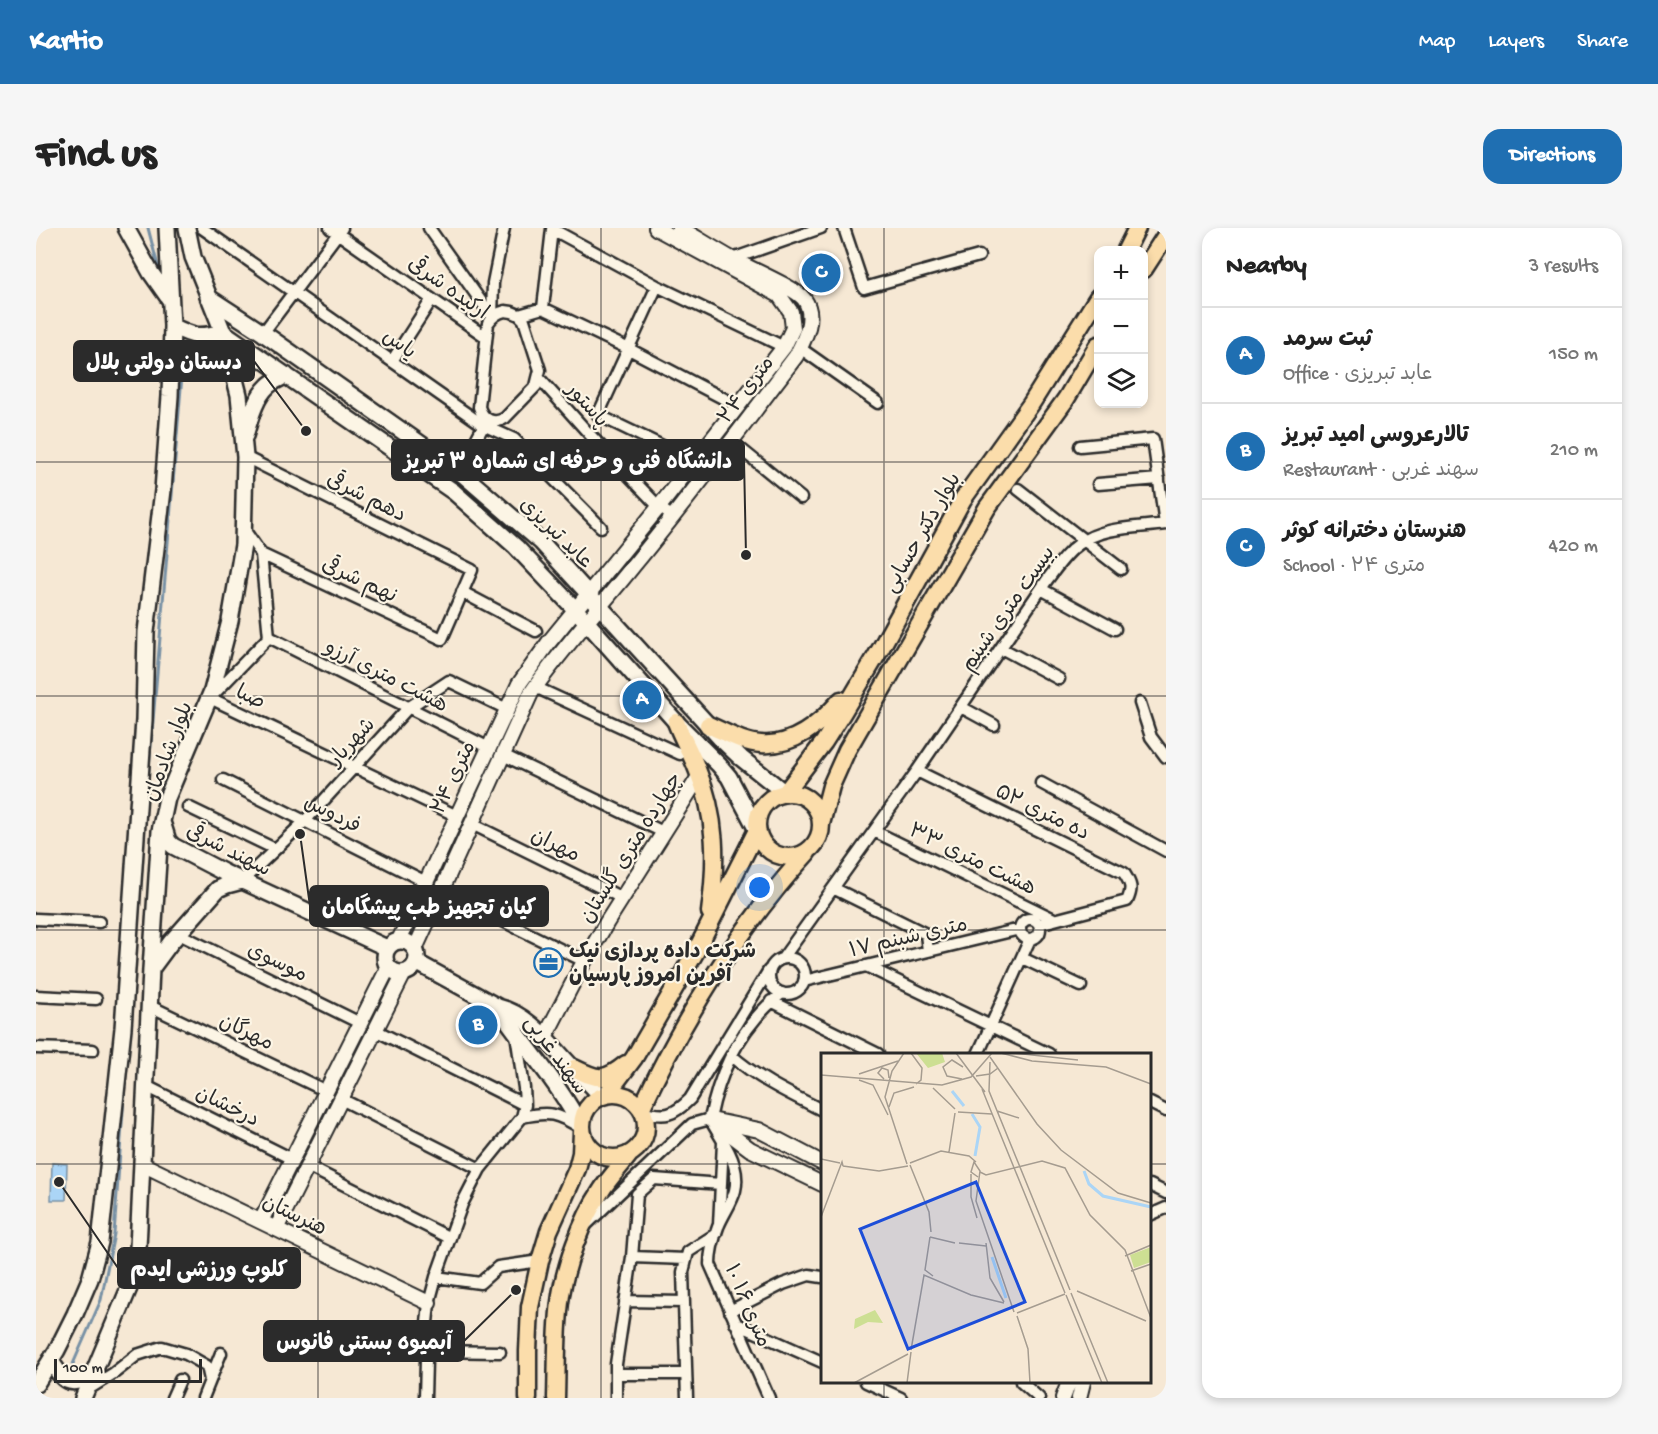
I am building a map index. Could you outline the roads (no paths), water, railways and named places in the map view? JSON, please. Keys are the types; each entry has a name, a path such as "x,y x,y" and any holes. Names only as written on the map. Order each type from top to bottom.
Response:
{"main road":[{"path":"126,228 151,273 171,301"},
{"name":"بلوار شادمان","path":"36,1384 51,1361 75,1314 90,1279 100,1242 123,1028 144,720 146,632 163,490 170,396 172,327 167,228"},
{"name":"بلوار شادمان","path":"87,1388 129,1288 138,1248 151,969 162,823 167,798 210,698 230,621 243,546 244,449 238,395 223,332 193,256 187,228"},
{"path":"1128,246 1137,228"},
{"path":"1148,260 1166,233 1155,228"},
{"name":"عابد تبریزی","path":"208,297 459,471 541,542 741,759 785,793"},
{"name":"بلوار دکتر حسابی","path":"785,793 824,742 963,499 1031,404 1096,300"},
{"path":"172,327 196,336 223,332"},
{"name":"عابد تبریزی","path":"223,332 454,492 516,547 676,722 724,771 757,830"},
{"path":"642,1110 689,1018 733,946 781,882 815,845 820,835 831,786 848,750 987,508 1066,399 1094,352"},
{"path":"244,449 249,421 263,392 270,384 286,375"},
{"path":"708,725 737,738 761,744 790,740 815,726 828,715 864,675"},
{"path":"676,722 700,776 708,801 715,845 714,880 708,926"},
{"path":"807,853 786,858 766,849 757,830 760,810 775,796 785,793 796,794 814,804 821,824"},
{"name":"سهند شرقی","path":"162,823 168,841 173,846 242,881 393,944"},
{"path":"528,1398 530,1307 549,1232 577,1169 581,1153 582,1117 586,1108 604,1095 634,1058 696,951 757,830"},
{"path":"151,969 171,942 218,890 242,881"},
{"path":"405,941 411,944 416,956 411,969 404,973 394,972 388,968 384,957 393,944 405,941"},
{"name":"سهند غربی","path":"416,956 498,1006 509,1009 524,1019 604,1095"},
{"name":"سهند غربی","path":"498,1006 553,1081 574,1113 581,1129"},
{"path":"574,1068 592,1077 604,1077 617,1071 634,1058"},
{"path":"556,1398 560,1300 570,1260 582,1228 602,1189 629,1155 637,1149 646,1131 646,1121 642,1110 635,1101 617,1094 604,1095"},
{"path":"581,1129 585,1142 600,1156 609,1159 629,1155"},
{"path":"51,1361 62,1378 71,1382 79,1382 87,1388"}],"street":[{"name":"یاس","path":"202,228 392,361 514,439 602,527"},
{"path":"429,228 492,317"},
{"path":"492,317 493,283 504,228"},
{"name":"۲۴ متری","path":"416,956 442,891 535,687 673,518 796,356 806,337 810,314 804,299 790,289 680,232 656,228"},
{"path":"732,259 821,228"},
{"path":"844,228 864,288 979,256"},
{"path":"543,308 552,229 657,286 784,347"},
{"path":"263,333 337,230"},
{"name":"ارکیده شرقی","path":"337,230 486,337"},
{"name":"۲۴ متری","path":"393,944 426,882 509,704 533,664 784,347 793,328 791,312 779,295 680,232"},
{"path":"657,286 598,415 681,455"},
{"path":"392,361 432,299"},
{"path":"519,315 543,308 629,349 738,406"},
{"path":"459,471 485,422 479,407 488,323 498,313 513,312 524,320 527,327 538,362 539,378 531,393 505,418 496,422 485,422"},
{"path":"800,348 878,403"},
{"name":"پاستور","path":"539,378 659,507 673,518"},
{"path":"1080,446 1153,439 1166,524"},
{"path":"731,441 801,498"},
{"name":"دهم شرقی","path":"244,449 472,570 462,592"},
{"path":"1098,484 1159,479"},
{"path":"1018,489 1121,568"},
{"name":"بیست متری شبنم","path":"783,958 917,771 1065,557 1094,535 1166,524"},
{"path":"243,528 261,554 268,637"},
{"name":"نهم شرقی","path":"261,554 442,639 462,592"},
{"path":"1041,589 1115,629"},
{"path":"462,592 536,631"},
{"name":"صبا","path":"268,637 210,698 457,816"},
{"name":"هشت متری آرزو","path":"268,637 489,748"},
{"path":"1001,648 1059,679"},
{"name":"شهریار","path":"242,881 305,821 408,708 449,681 509,704"},
{"path":"535,687 680,754"},
{"path":"1140,703 1151,737 1166,757"},
{"path":"509,704 525,706"},
{"path":"961,707 994,725"},
{"path":"503,755 663,832"},
{"name":"ده متری ۵۲","path":"917,771 1124,873 1130,883 1131,892 1127,901 1054,919"},
{"name":"چهارده متری گلستان","path":"545,1037 584,961 700,776"},
{"name":"فردوس","path":"223,780 426,882"},
{"path":"1041,783 1166,851"},
{"path":"188,807 275,849"},
{"name":"مهران","path":"472,824 622,898"},
{"name":"هشت متری ۳۳","path":"874,831 1054,919"},
{"path":"833,888 926,934 928,951"},
{"path":"442,891 584,961"},
{"path":"36,919 99,922"},
{"path":"1028,919 1039,924 1040,931 1037,937 1030,939 1024,937 1020,929 1022,923 1028,919"},
{"path":"1039,924 1054,919"},
{"name":"۱۷ متری شبنم","path":"804,981 1020,929"},
{"name":"موسوی","path":"179,934 360,1023"},
{"path":"978,1053 1030,939"},
{"path":"642,1110 662,1115 671,1114 690,1099 774,962 783,958 800,963 805,975 804,981 795,992 782,993 770,981 770,970"},
{"path":"1022,958 1081,986"},
{"path":"866,966 1047,1053"},
{"path":"261,1221 388,968"},
{"path":"276,1228 404,973"},
{"path":"687,1398 683,1272 688,1252 717,1229 730,1207 736,1184 735,1168 729,1151 710,1119 715,1095 730,1055 747,1028 771,1001 782,993"},
{"path":"36,996 96,999"},
{"path":"771,1001 876,1053"},
{"name":"مهرگان","path":"150,1006 326,1091"},
{"path":"375,1030 525,1105"},
{"path":"425,1398 429,1302 436,1277 462,1204 480,1169 522,1117 525,1105 515,1031"},
{"path":"36,1048 93,1050"},
{"path":"730,1055 767,1082 821,1109"},
{"name":"درخشان","path":"146,1086 292,1159"},
{"path":"341,1099 480,1169"},
{"path":"1151,1104 1166,1112"},
{"path":"522,1117 541,1113 555,1114 581,1129"},
{"path":"710,1119 750,1149 821,1184"},
{"path":"582,1228 692,1124 710,1119 759,1130 821,1162"},
{"path":"717,1229 723,1142"},
{"name":"هنرستان","path":"142,1164 429,1302"},
{"path":"307,1166 450,1238"},
{"path":"616,1398 616,1364 632,1257 637,1194 654,1179 721,1184"},
{"path":"1151,1186 1166,1193"},
{"path":"1151,1214 1166,1208"},
{"name":"۱۰ متری ۱۶","path":"717,1229 710,1250 710,1264 769,1398"},
{"path":"632,1257 686,1259"},
{"path":"436,1277 480,1283 498,1266 540,1261"},
{"path":"730,1311 783,1284 809,1275 821,1277"},
{"path":"625,1301 684,1302"},
{"path":"735,1323 821,1362"},
{"path":"87,1388 114,1373 137,1355 162,1347 186,1354 207,1366 210,1380"},
{"path":"426,1351 500,1352"},
{"path":"203,1398 221,1353"},
{"path":"616,1374 686,1374"},
{"path":"172,1398 180,1380"},
{"path":"868,1383 901,1398"},
{"path":"1022,1383 1039,1398"},
{"path":"1063,1398 1068,1383"},
{"path":"1079,1398 1083,1383"}],"water":[{"path":"52,1163 67,1164 66,1200 51,1200"}],"waterway":[{"path":"148,228 160,274"},
{"path":"146,804 183,364 178,344"},
{"path":"73,1364 101,1300 114,1234 127,1056"}],"place":[{"name":"هنرستان دخترانه کوثر","path":"821,273"},
{"name":"دبستان دولتی بلال","path":"306,431"},
{"name":"دانشگاه فنی و حرفه ای شماره ۳ تبریز","path":"746,555"},
{"name":"ثبت سرمد","path":"642,700"},
{"name":"کیان تجهیز طب پیشگامان","path":"300,834"},
{"name":"شرکت داده پردازی نیک آفرین امروز پارسیان","path":"548,962"},
{"name":"تالارعروسی امید تبریز","path":"478,1025"},
{"name":"کلوپ ورزشی ایدم","path":"59,1182"},
{"name":"آبمیوه بستنی فانوس","path":"516,1290"}]}
